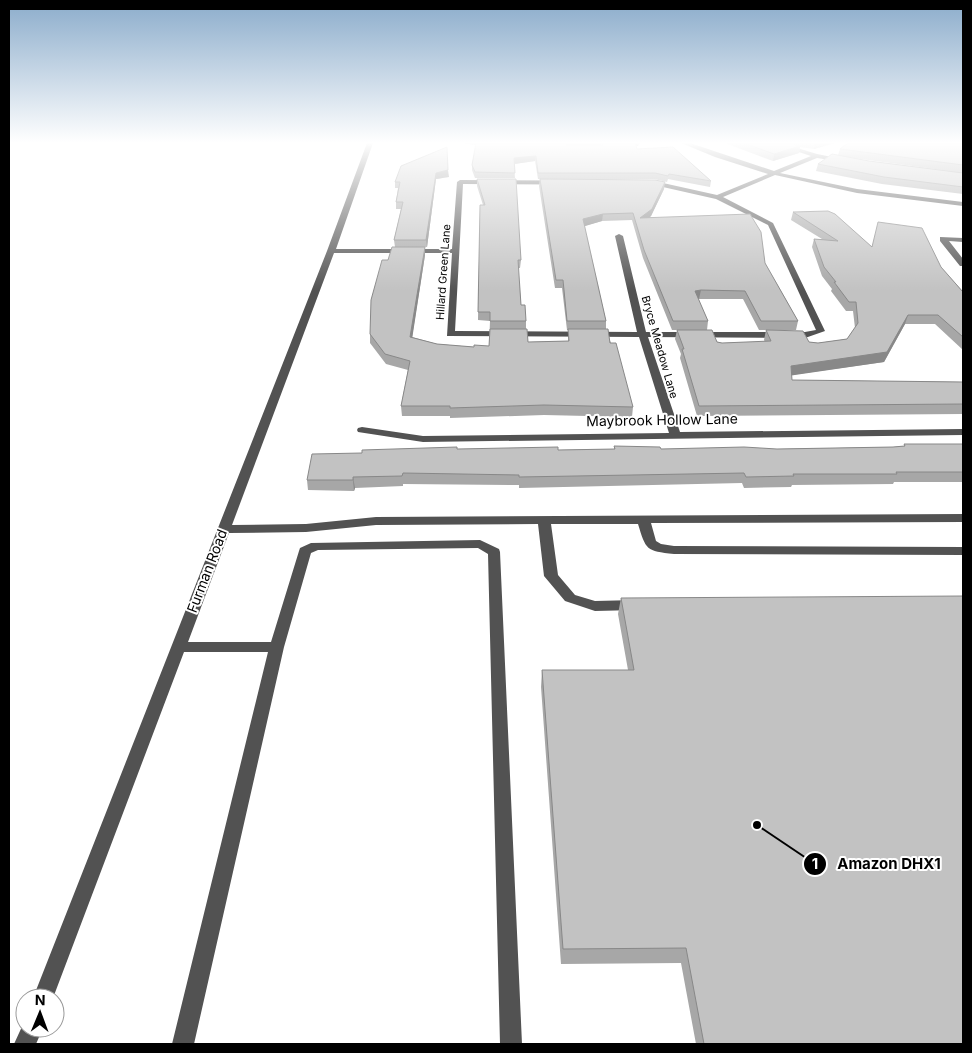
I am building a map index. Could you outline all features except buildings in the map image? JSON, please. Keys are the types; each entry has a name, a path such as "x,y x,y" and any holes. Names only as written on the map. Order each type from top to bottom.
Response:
{"street":[{"name":"Furman Road","path":"47,988 352,192"},
{"name":"Hillard Green Lane","path":"459,192 450,334 642,334"},
{"name":"Hillard Green Lane","path":"696,192 718,197"},
{"path":"718,197 729,192"},
{"path":"864,192 963,204"},
{"path":"642,334 805,335 821,331 771,224 718,197"},
{"name":"Bryce Meadow Lane","path":"619,236 642,334 675,435"},
{"path":"963,240 943,240 963,264"},
{"path":"331,251 455,251"},
{"name":"Maybrook Hollow Lane","path":"362,430 423,439 963,432"},
{"path":"224,529 306,528 376,520 963,518"},
{"path":"544,520 551,576 570,598 595,606 654,605"},
{"path":"643,520 650,543 658,548 674,550 963,551"},
{"path":"183,1044 277,647 305,551 316,546 480,544 494,552 511,1044"},
{"path":"178,647 277,647"}],"place":[{"name":"Amazon DHX1","path":"757,825"}]}
